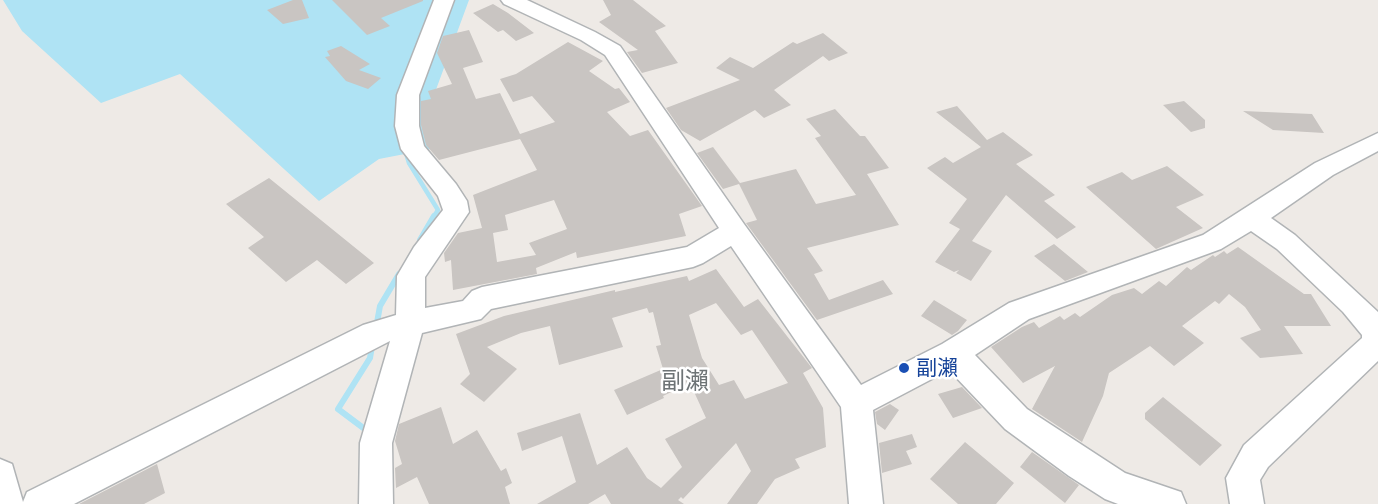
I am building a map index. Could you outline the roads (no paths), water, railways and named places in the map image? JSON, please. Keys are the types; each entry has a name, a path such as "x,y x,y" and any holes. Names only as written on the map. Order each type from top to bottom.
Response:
{"street":[{"path":"376,504 376,443 410,323 411,276 424,254 456,212 454,201 447,190 413,149 407,126 408,95 444,0"},
{"path":"511,0 588,36 613,51 735,231 856,403 866,504"},
{"path":"856,403 953,353 1020,311 1075,289 1212,242 1324,169 1378,141"},
{"path":"1247,504 1243,478 1256,456 1377,343 1377,332 1353,304 1286,242 1252,218"},
{"path":"39,504 373,334 410,323 471,311 482,299 693,255 735,231"},
{"path":"953,353 1016,418 1081,465 1117,487 1169,504"},
{"path":"0,475 6,504"}],"water":[{"path":"3,0 469,0 434,95 441,147 379,159 319,201 180,74 101,103 22,31"}],"waterway":[{"path":"406,153 409,163 438,210 433,218"},
{"path":"420,240 434,216"},
{"path":"376,328 380,306 399,274"},
{"path":"366,434 366,430 338,409 370,358 372,346"}],"place":[{"name":"副瀨","path":"904,368"}],"district":[{"name":"副瀨","path":"685,381"}]}
